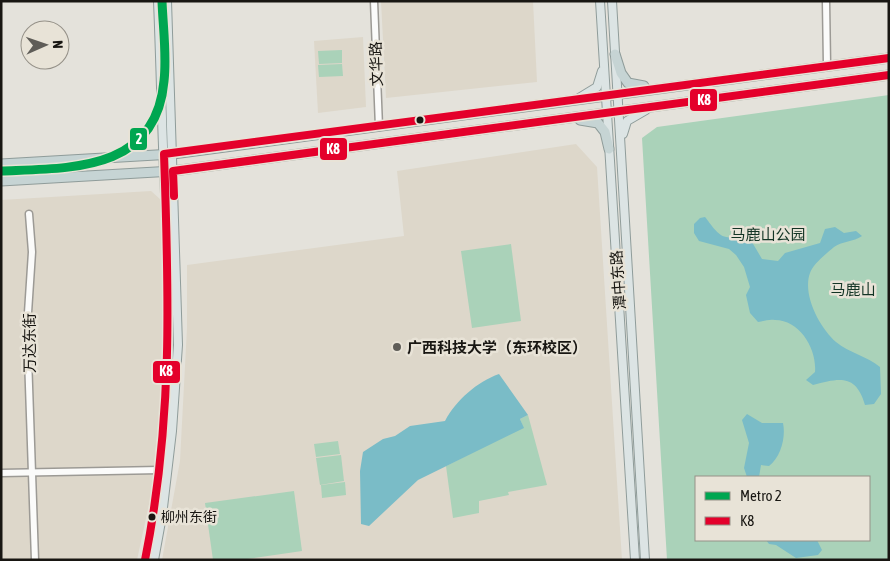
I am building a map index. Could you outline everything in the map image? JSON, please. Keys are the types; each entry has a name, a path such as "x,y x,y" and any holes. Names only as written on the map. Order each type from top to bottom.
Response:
{"highway":[{"path":"615,54 621,73 628,83 659,87"},
{"path":"1,164 168,154 379,127 659,87 889,58"},
{"path":"1,181 169,172 889,75"},
{"path":"565,119 598,123 605,132 610,149"}],"main road":[{"path":"154,560 162,516 177,379 178,304 158,1"},
{"path":"167,1 168,154"},
{"name":"潭中东路","path":"600,1 635,560"},
{"name":"潭中东路","path":"612,1 645,560"},
{"path":"573,100 597,88 603,56"},
{"path":"621,149 623,130 627,121 636,114 657,106"},
{"path":"145,560 160,470 167,399 170,322 169,172"}],"street":[{"name":"文华路","path":"374,1 379,127"},
{"path":"826,1 828,65"},
{"name":"万达东街","path":"29,214 32,252 27,328 36,560"},
{"path":"1,474 160,470"}],"shaded area":[{"path":"381,1 533,1 537,82 386,98"},
{"path":"363,37 366,107 318,113 314,41"},
{"name":"广西科技大学（东环校区）","path":"576,144 597,167 622,560 162,560 180,461 187,328 187,265 404,236 397,171"},
{"path":"151,191 161,200 165,357 151,495 137,560 1,560 1,200"}],"green space":[{"path":"342,50 342,63 319,64 318,51"},
{"path":"342,64 343,76 319,77 318,65"},
{"name":"马鹿山公园","path":"889,95 889,560 667,560 642,138 657,127"},
{"path":"511,244 521,321 472,328 461,251"},
{"path":"528,415 547,485 508,492 509,495 479,501 479,513 453,518 446,466 523,427 520,419"},
{"path":"338,441 340,454 316,457 314,444"},
{"path":"341,455 344,481 320,485 316,458"},
{"path":"345,482 346,495 322,498 321,485"},
{"path":"294,491 302,551 240,560 213,560 205,503"}],"water":[{"path":"705,217 722,236 730,237 746,232 762,259 778,261 785,253 820,243 825,229 835,227 844,233 856,231 862,236 834,247 817,262 810,273 808,291 814,310 830,336 841,346 880,367 881,394 874,404 865,405 857,388 852,383 839,380 813,385 806,380 815,372 815,363 810,345 799,330 792,325 784,321 758,322 750,313 746,295 750,287 744,267 736,255 729,249 699,241 694,233 694,224 700,218"},
{"path":"499,374 528,415 520,419 524,428 418,480 369,526 361,524 360,471 363,452 383,439 395,436 410,426 445,421 461,399 475,387"},
{"path":"747,414 762,423 783,423 783,440 777,457 769,466 761,465 759,476 747,476 744,468 749,443 742,420"},
{"path":"767,541 818,541 822,550 818,555 796,558 776,545 769,544"}],"metro line":[{"name":"2","path":"1,171 55,168 81,165 106,159 127,149 145,133 158,111 164,81 165,51 162,1"}],"transit line":[{"name":"K8","path":"145,560 154,508 165,407 168,307 164,154 889,58"},
{"name":"K8","path":"174,196 173,171 889,75"}],"place":[{"name":"广西科技大学（东环校区）","path":"397,347"},
{"name":"柳州东街","path":"152,517"}],"park label":[{"name":"马鹿山","path":"853,289"}]}
